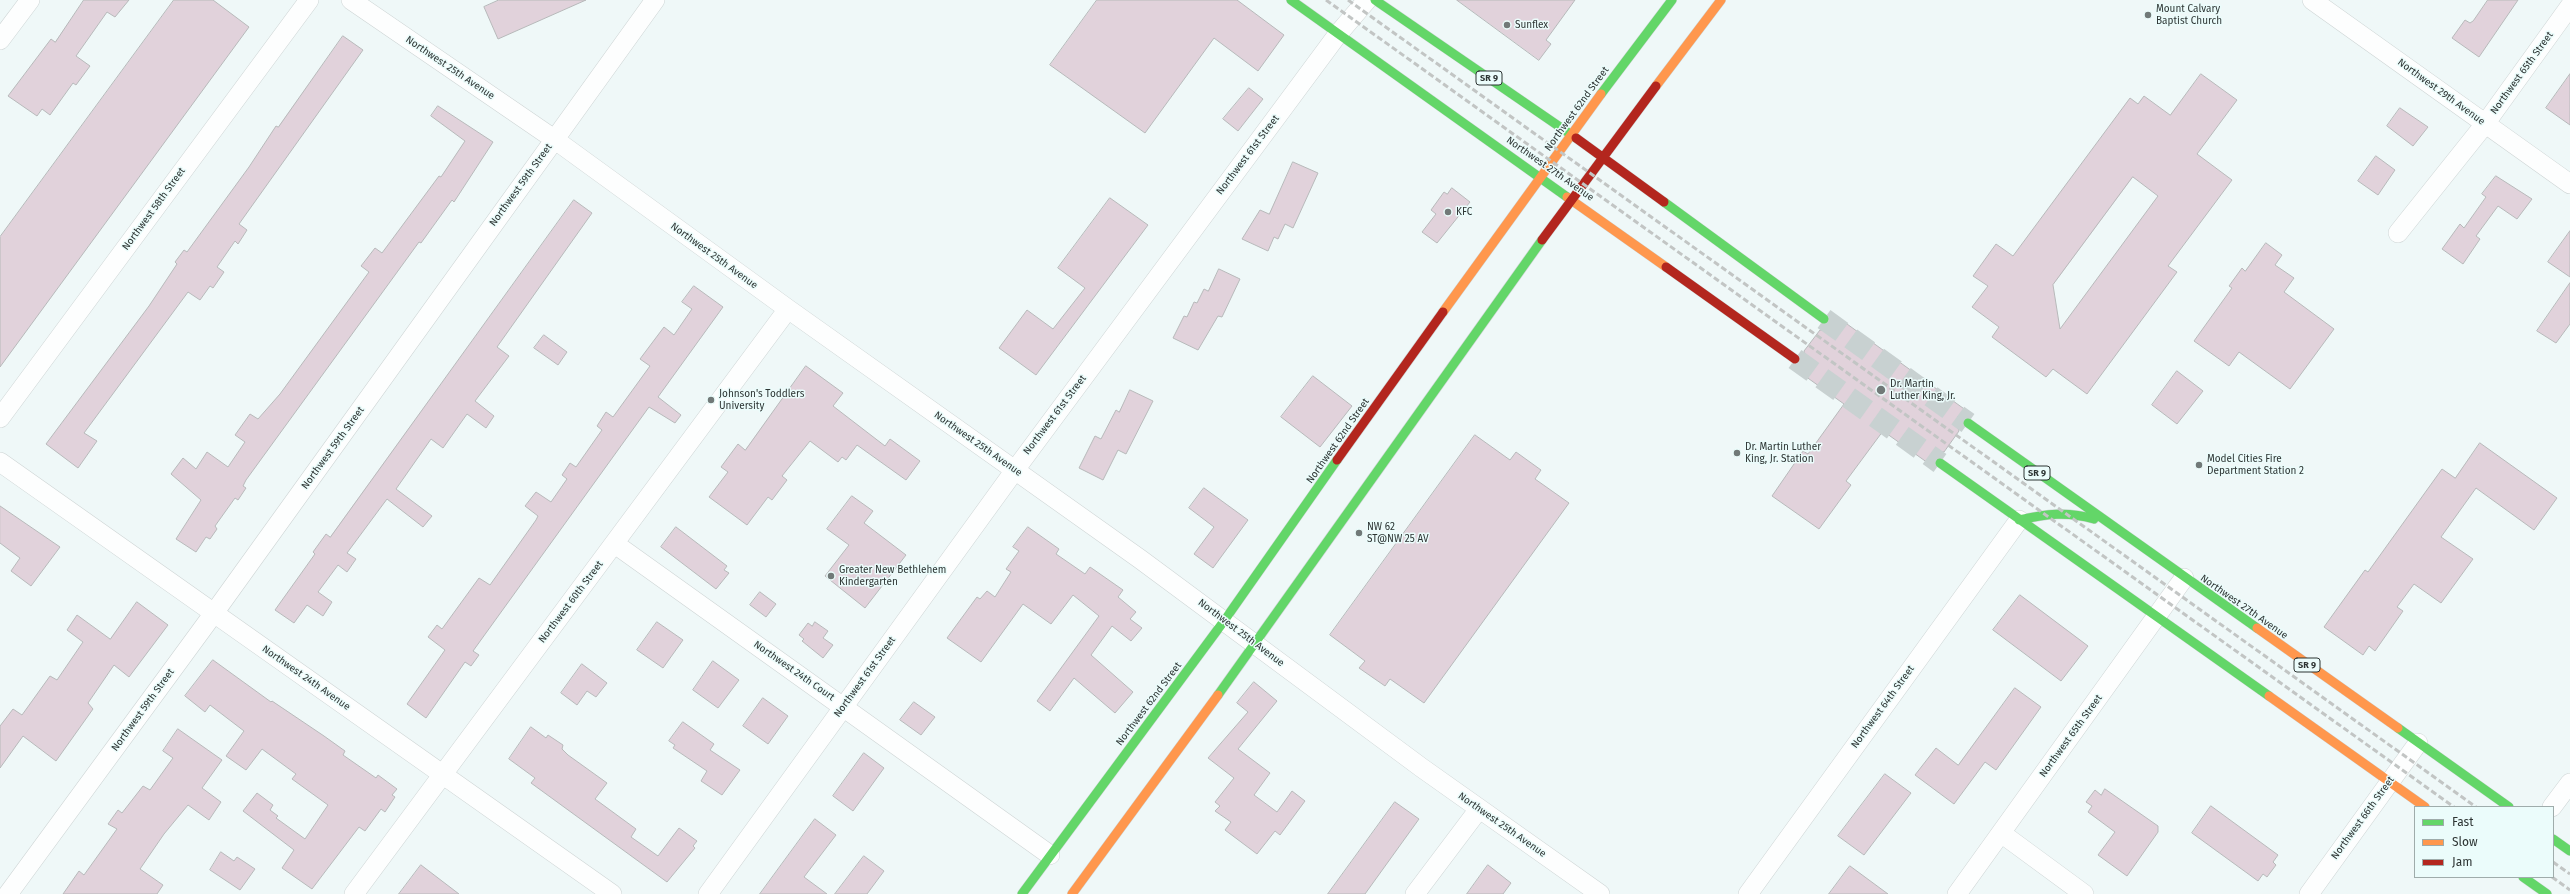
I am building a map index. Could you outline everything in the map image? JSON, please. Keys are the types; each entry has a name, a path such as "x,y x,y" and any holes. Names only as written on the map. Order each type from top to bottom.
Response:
{"main road":[{"name":"Northwest 27th Avenue","path":"1291,0 1572,198 1795,358"},
{"name":"SR 9","path":"1375,0 1571,134 1824,319"},
{"name":"Northwest 62nd Street","path":"1022,894 1224,621 1379,400 1571,134 1672,0"},
{"path":"1072,894 1255,644 1456,358 1572,198 1721,0"},
{"name":"Northwest 27th Avenue","path":"1968,423 2106,523 2508,806"},
{"path":"1940,463 2019,520 2158,616 2424,806"},
{"path":"2019,520 2048,513 2072,512 2106,523"},
{"path":"2554,840 2570,851"},
{"path":"2524,878 2547,894"}],"street":[{"path":"0,40 30,0"},
{"name":"Northwest 58th Street","path":"0,418 309,0"},
{"name":"Northwest 25th Avenue","path":"351,0 554,139 788,309 1224,621 1479,809 1600,894"},
{"name":"Northwest 59th Street","path":"8,894 214,614 655,0"},
{"name":"Northwest 61st Street","path":"708,894 1014,470 1338,34 1367,0"},
{"name":"Northwest 29th Avenue","path":"2312,0 2570,184"},
{"name":"Northwest 65th Street","path":"2398,233 2485,124 2570,6"},
{"name":"Northwest 60th Street","path":"354,894 788,309"},
{"name":"Northwest 24th Avenue","path":"0,462 441,775 612,894"},
{"name":"Northwest 64th Street","path":"1748,894 2019,520"},
{"name":"Northwest 24th Court","path":"615,544 1050,855"},
{"name":"Northwest 65th Street","path":"1957,894 2184,578"},
{"name":"Northwest 66th Street","path":"2309,894 2418,743"},
{"path":"2553,806 2570,783"},
{"path":"1415,894 1479,809"},
{"path":"2001,833 2084,894"}],"building":[{"path":"84,0 129,0 115,17 107,12 76,56 90,66 76,85 73,83 50,115 42,109 37,116 8,96 51,39 55,42"},
{"path":"174,0 213,0 249,27 0,367 0,237"},
{"path":"499,0 586,0 498,39 484,7"},
{"path":"1097,0 1237,0 1284,35 1258,71 1214,38 1145,133 1050,65"},
{"path":"1457,0 1575,0 1546,40 1551,44 1539,60"},
{"path":"2488,0 2518,0 2479,57 2452,38 2465,20 2470,23 2473,21"},
{"path":"343,36 363,50 239,224 247,230 238,244 235,241 217,267 224,272 213,288 210,286 200,300 188,292 84,433 97,441 78,468 46,444 149,306 177,264 175,262 184,250 187,252 249,167 276,126 278,127"},
{"path":"2201,74 2237,100 2197,154 2232,180 2168,266 2177,272 2087,394 2053,369 2046,377 1992,337 1999,327 1972,307 1988,286 1973,276 1996,244 2013,256 2130,98 2138,104 2144,96 2170,115","holes":["2133,177 2158,196 2060,329 2053,285"]},
{"path":"2570,74 2570,125 2546,108"},
{"path":"1249,88 1263,99 1238,131 1223,119"},
{"path":"438,106 493,142 454,202 452,200 421,243 419,242 246,480 243,486 246,488 238,500 235,498 215,526 217,529 210,539 206,537 196,552 176,539 201,500 171,474 183,458 196,469 207,452 228,467 245,442 235,435 250,414 258,419 280,394 369,272 361,266 375,248 382,253 439,176 441,177 465,141 431,116"},
{"path":"2400,108 2428,127 2413,146 2387,126"},
{"path":"2376,156 2395,170 2378,195 2358,181"},
{"path":"1293,162 1318,173 1293,228 1285,224 1278,239 1274,237 1268,251 1242,239 1260,210 1269,214"},
{"path":"2496,176 2532,199 2517,219 2498,206 2476,236 2480,239 2463,264 2442,249 2460,224 2464,228 2486,197 2482,194"},
{"path":"1452,188 1470,202 1437,243 1422,232 1436,214 1431,210 1444,192 1447,194"},
{"path":"1110,198 1148,225 1036,375 999,348 1027,310 1053,329 1085,288 1058,268"},
{"path":"574,200 592,213 497,347 509,356 475,401 494,416 486,428 467,414 443,448 431,439 396,489 432,516 423,527 387,499 347,553 356,559 347,572 338,565 318,592 332,602 323,616 307,605 294,623 275,610 315,554 313,552 326,534 330,537"},
{"path":"2570,231 2570,277 2548,262"},
{"path":"2266,243 2282,255 2275,265 2294,278 2284,292 2334,329 2290,389 2239,352 2229,366 2194,341 2232,288 2229,286 2242,268 2245,271"},
{"path":"1219,269 1240,279 1222,317 1218,316 1198,350 1173,338 1184,316 1187,317 1194,302 1197,303 1204,289 1208,291"},
{"path":"2570,283 2570,324 2556,343 2537,331"},
{"path":"694,286 723,307 658,397 681,415 675,423 649,407 473,651 479,655 471,666 465,662 426,718 407,704 445,650 428,637 437,625 442,629 479,578 490,585 538,516 525,506 536,492 551,502 567,479 562,475 570,463 576,467 602,430 597,426 606,412 613,417 650,366 640,359 664,327 674,335 692,309 682,302"},
{"path":"1836,316 1967,411 1958,416 1956,422 1959,431 1944,452 1934,452 1930,456 1928,463 1883,431 1846,481 1851,485 1819,529 1772,496 1803,451 1808,454 1844,404 1798,371 1805,367 1807,361 1804,351 1820,330 1829,331 1834,327"},
{"path":"544,335 567,352 558,365 534,348"},
{"path":"806,366 843,393 833,406 885,446 890,439 920,461 906,480 857,445 846,460 842,457 838,462 810,441 782,476 787,480 772,500 768,497 747,525 709,497 728,472 721,467 738,444 745,450"},
{"path":"2177,371 2203,391 2177,424 2152,405"},
{"path":"1313,376 1352,406 1320,447 1281,417"},
{"path":"1130,390 1153,401 1126,454 1118,450 1103,480 1079,468 1095,436 1101,439 1116,410 1119,412"},
{"path":"1475,435 1510,460 1516,452 1541,470 1535,479 1569,503 1424,703 1390,679 1385,686 1359,668 1365,661 1330,635"},
{"path":"2480,443 2557,498 2534,530 2476,488 2441,537 2473,559 2441,603 2414,584 2397,607 2403,611 2375,651 2369,646 2363,655 2324,627 2365,570 2368,572 2442,469 2455,478"},
{"path":"1204,488 1248,520 1213,568 1194,554 1214,527 1189,508"},
{"path":"852,496 873,511 864,523 906,555 865,608 825,576 849,545 827,529"},
{"path":"0,506 60,547 31,586 11,571 20,558 0,543"},
{"path":"676,527 727,566 724,570 729,573 716,589 661,547"},
{"path":"1028,527 1059,549 1056,554 1085,574 1090,567 1123,590 1118,597 1136,612 1130,619 1142,628 1131,641 1112,626 1091,655 1133,692 1115,713 1074,678 1050,711 1037,701 1099,616 1073,595 1051,624 1023,604 981,662 947,638 977,597 980,599 987,591 995,597 1011,572 1006,569 1019,551 1013,547"},
{"path":"760,592 776,604 766,617 750,605"},
{"path":"2020,595 2088,646 2061,681 1993,630"},
{"path":"137,602 168,625 129,677 114,665 88,703 93,709 56,761 23,736 0,768 0,726 13,709 22,715 50,676 57,680 83,642 67,630 77,615 110,639"},
{"path":"657,622 683,640 663,668 637,650"},
{"path":"815,622 828,631 823,638 833,645 823,658 802,641 804,639 799,635 808,623 812,626"},
{"path":"213,660 271,702 272,701 345,751 343,755 376,778 378,775 397,789 392,795 395,797 385,812 381,809 365,831 359,827 312,889 282,868 294,850 243,811 257,793 273,805 270,810 278,816 276,818 305,839 328,805 292,779 296,774 262,749 246,770 226,756 244,731 210,705 205,712 185,696"},
{"path":"713,661 739,680 718,708 693,690"},
{"path":"582,664 607,683 596,697 587,691 577,705 561,693"},
{"path":"1254,682 1277,701 1238,749 1270,773 1254,795 1277,812 1292,791 1305,801 1280,835 1275,831 1257,854 1225,830 1231,822 1215,811 1220,806 1215,802 1234,778 1208,758 1248,712 1237,703"},
{"path":"2015,688 2041,707 1996,770 1985,762 1954,804 1915,775 1936,748 1958,765"},
{"path":"763,698 788,716 768,744 743,726"},
{"path":"914,702 935,717 921,735 900,720"},
{"path":"683,722 714,744 710,750 740,770 722,795 701,781 707,771 673,748 675,745 669,741"},
{"path":"531,727 546,738 548,735 563,745 562,749 568,755 607,783 595,799 636,829 631,837 658,856 679,828 697,841 693,846 695,848 667,882 531,783 535,778 509,759"},
{"path":"178,729 222,760 202,788 221,802 209,820 188,805 164,834 140,869 163,885 157,894 63,894 79,871 84,875 117,829 108,824 118,810 122,813 143,786 150,790 173,758 163,751"},
{"path":"864,753 884,768 853,811 833,796"},
{"path":"1885,774 1911,793 1864,855 1838,836"},
{"path":"2105,789 2158,826 2158,832 2127,876 2098,855 2115,832 2088,812 2092,806 2086,802 2095,790 2101,795"},
{"path":"1395,802 1419,819 1365,894 1328,894"},
{"path":"2211,806 2278,855 2273,862 2276,865 2267,877 2263,874 2258,881 2192,833"},
{"path":"815,819 836,835 804,877 827,894 760,894"},
{"path":"221,852 234,861 237,857 255,869 240,890 210,870"},
{"path":"864,856 884,871 867,894 835,894"},
{"path":"421,865 459,894 399,894"},
{"path":"1488,865 1511,883 1503,894 1467,894"},
{"path":"1850,866 1888,894 1829,894"}],"tunnel":[{"path":"1824,319 1968,423"},
{"path":"1795,359 1940,463"}],"railway":[{"path":"1326,0 2453,806"},
{"path":"1348,0 2475,806"},
{"path":"2554,863 2570,874"},
{"path":"2553,878 2570,890"}],"traffic: fast":[{"path":"1291,0 1567,197"},
{"path":"1375,0 1576,138"},
{"path":"1601,94 1672,0"},
{"path":"1664,202 1824,319"},
{"path":"1218,695 1542,240"},
{"path":"1968,423 2257,628"},
{"path":"1022,894 1224,621 1337,460"},
{"path":"1940,463 2269,696"},
{"path":"2019,520 2056,514 2084,516 2094,519"},
{"path":"2398,728 2508,806"},
{"path":"2554,840 2570,851"},
{"path":"2524,878 2547,894"}],"traffic: slow":[{"path":"1656,86 1721,0"},
{"path":"1443,312 1601,94"},
{"path":"1567,197 1666,267"},
{"path":"2257,628 2398,728"},
{"path":"1072,894 1218,695"},
{"path":"2269,696 2424,806"}],"traffic: jam":[{"path":"1542,240 1656,86"},
{"path":"1576,138 1664,202"},
{"path":"1666,267 1795,359"},
{"path":"1337,460 1443,312"}],"place":[{"name":"Mount Calvary Baptist Church","path":"2148,15"},
{"name":"Sunflex","path":"1507,25"},
{"name":"KFC","path":"1448,212"},
{"name":"Dr. Martin Luther King, Jr.","path":"1881,390"},
{"name":"Johnson's Toddlers University","path":"711,400"},
{"name":"Dr. Martin Luther King, Jr. Station","path":"1737,453"},
{"name":"Model Cities Fire Department Station 2","path":"2199,465"},
{"name":"NW 62 ST@NW 25 AV","path":"1359,533"},
{"name":"Greater New Bethlehem Kindergarten","path":"831,576"}]}
